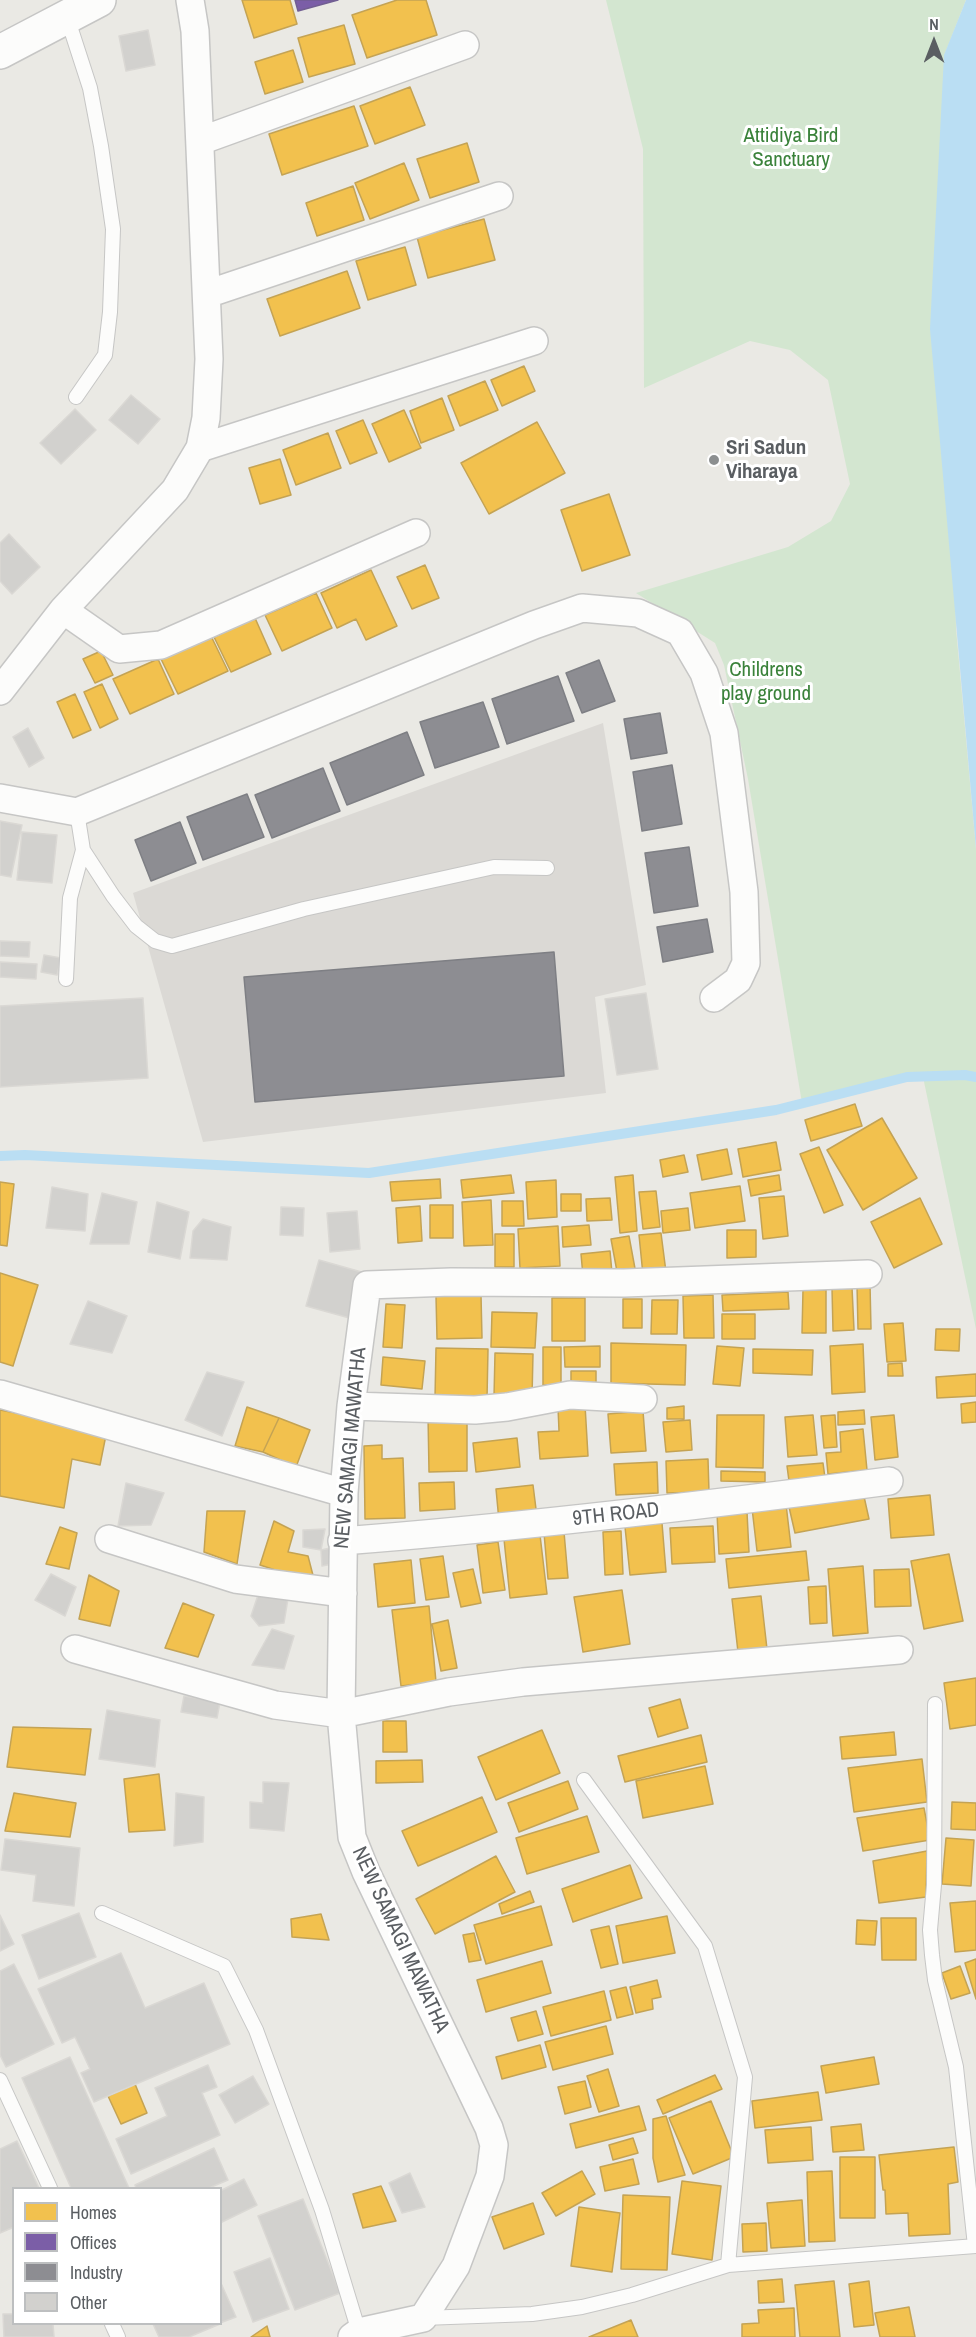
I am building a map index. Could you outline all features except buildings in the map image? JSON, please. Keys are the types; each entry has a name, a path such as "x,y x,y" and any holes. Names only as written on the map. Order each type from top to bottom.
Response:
{"street":[{"path":"0,52 99,0"},
{"path":"0,690 63,610 175,490 201,448 206,418 209,359 195,32 190,0"},
{"path":"200,141 465,45"},
{"path":"207,294 498,196"},
{"path":"201,448 534,341"},
{"path":"63,610 119,649 161,645 416,533"},
{"path":"0,798 77,812 582,608 638,613 680,632 704,673 724,733 744,892 746,963 738,980 714,998"},
{"name":"NEW SAMAGI MAWATHA","path":"423,2318 456,2266 490,2176 494,2145 489,2128 366,1872 352,1837 341,1714 342,1541 351,1407 367,1285 451,1282 624,1283 868,1274"},
{"path":"0,1394 344,1493"},
{"path":"351,1407 475,1410 570,1395 643,1399"},
{"name":"9TH ROAD","path":"342,1541 448,1533 693,1507 889,1481"},
{"path":"109,1539 235,1579 342,1593"},
{"path":"75,1649 275,1705 341,1714 449,1692 523,1682 899,1650"},
{"path":"356,2335 423,2318"}],"lane":[{"path":"67,17 90,88 113,229 110,312 105,355 76,397"},
{"path":"66,979 70,898 82,850 77,812"},
{"path":"82,850 136,926 155,941 172,946 304,909 494,867 547,868"},
{"path":"423,2318 531,2314 582,2307 632,2295 728,2265 975,2246 956,2067 935,1980 930,1930 934,1885 935,1704"},
{"path":"584,1780 705,1946 745,2077 728,2265"},
{"path":"102,1913 224,1966 256,2030 318,2199 356,2335"},
{"path":"0,2080 50,2187"}],"shaded area":[{"path":"603,723 646,985 595,997 606,1093 203,1142 133,893"}],"green space":[{"name":"Attidiya Bird Sanctuary","path":"606,0 966,0 944,56 956,629 976,849 976,1329 923,1077 907,1077 802,1103 748,779 724,665 715,643 636,593 788,547 831,521 850,484 828,380 790,350 750,341 644,388 643,149"}],"water":[{"path":"966,0 976,0 976,849 930,329 944,55"}],"waterway":[{"path":"0,1156 25,1155 369,1173 776,1110 907,1077 965,1075 976,1077"}],"place":[{"name":"Sri Sadun Viharaya","path":"714,460"}],"park label":[{"name":"Childrens play ground","path":"766,682"}]}
